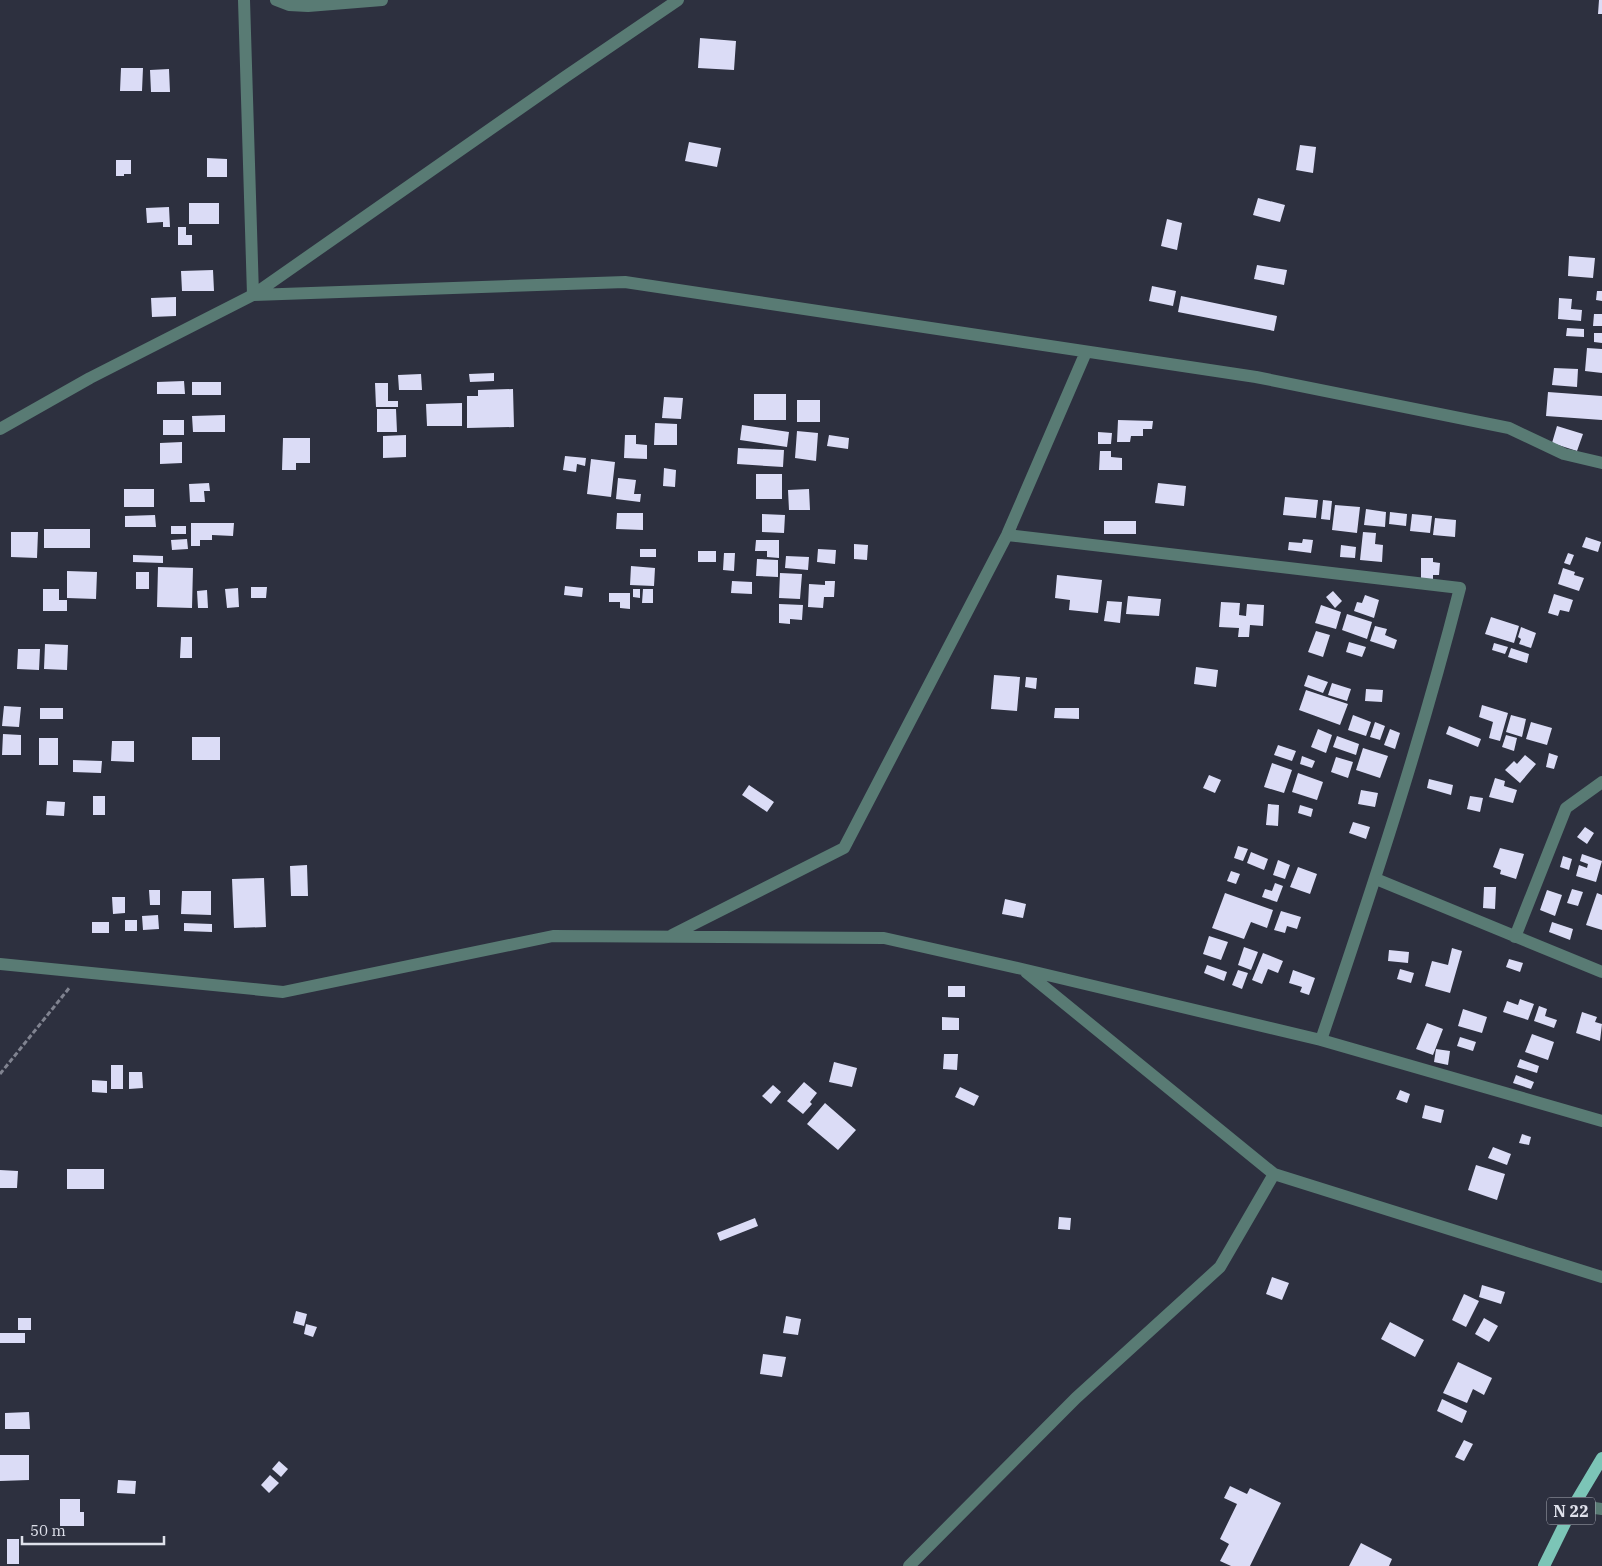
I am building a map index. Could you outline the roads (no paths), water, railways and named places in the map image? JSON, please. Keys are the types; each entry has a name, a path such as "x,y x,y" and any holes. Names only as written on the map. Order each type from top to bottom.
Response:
{"main road":[{"name":"N 22","path":"1544,1566 1574,1505 1602,1458"}],"street":[{"path":"244,0 253,295"},
{"path":"276,0 289,6 382,0"},
{"path":"0,429 90,378 253,295 678,0"},
{"path":"253,295 625,282 1256,377 1509,428 1564,454 1602,463"},
{"path":"669,937 844,848 1007,535 1086,352"},
{"path":"1007,535 1460,588 1439,672 1376,879 1321,1040"},
{"path":"1515,937 1566,808 1602,782"},
{"path":"1376,879 1602,972"},
{"path":"0,964 282,992 553,936 884,938 1321,1040 1602,1120"},
{"path":"1022,969 1274,1174 1602,1277"},
{"path":"909,1566 1076,1398 1220,1267 1274,1174"},
{"path":"1574,1505 1602,1509"}]}
